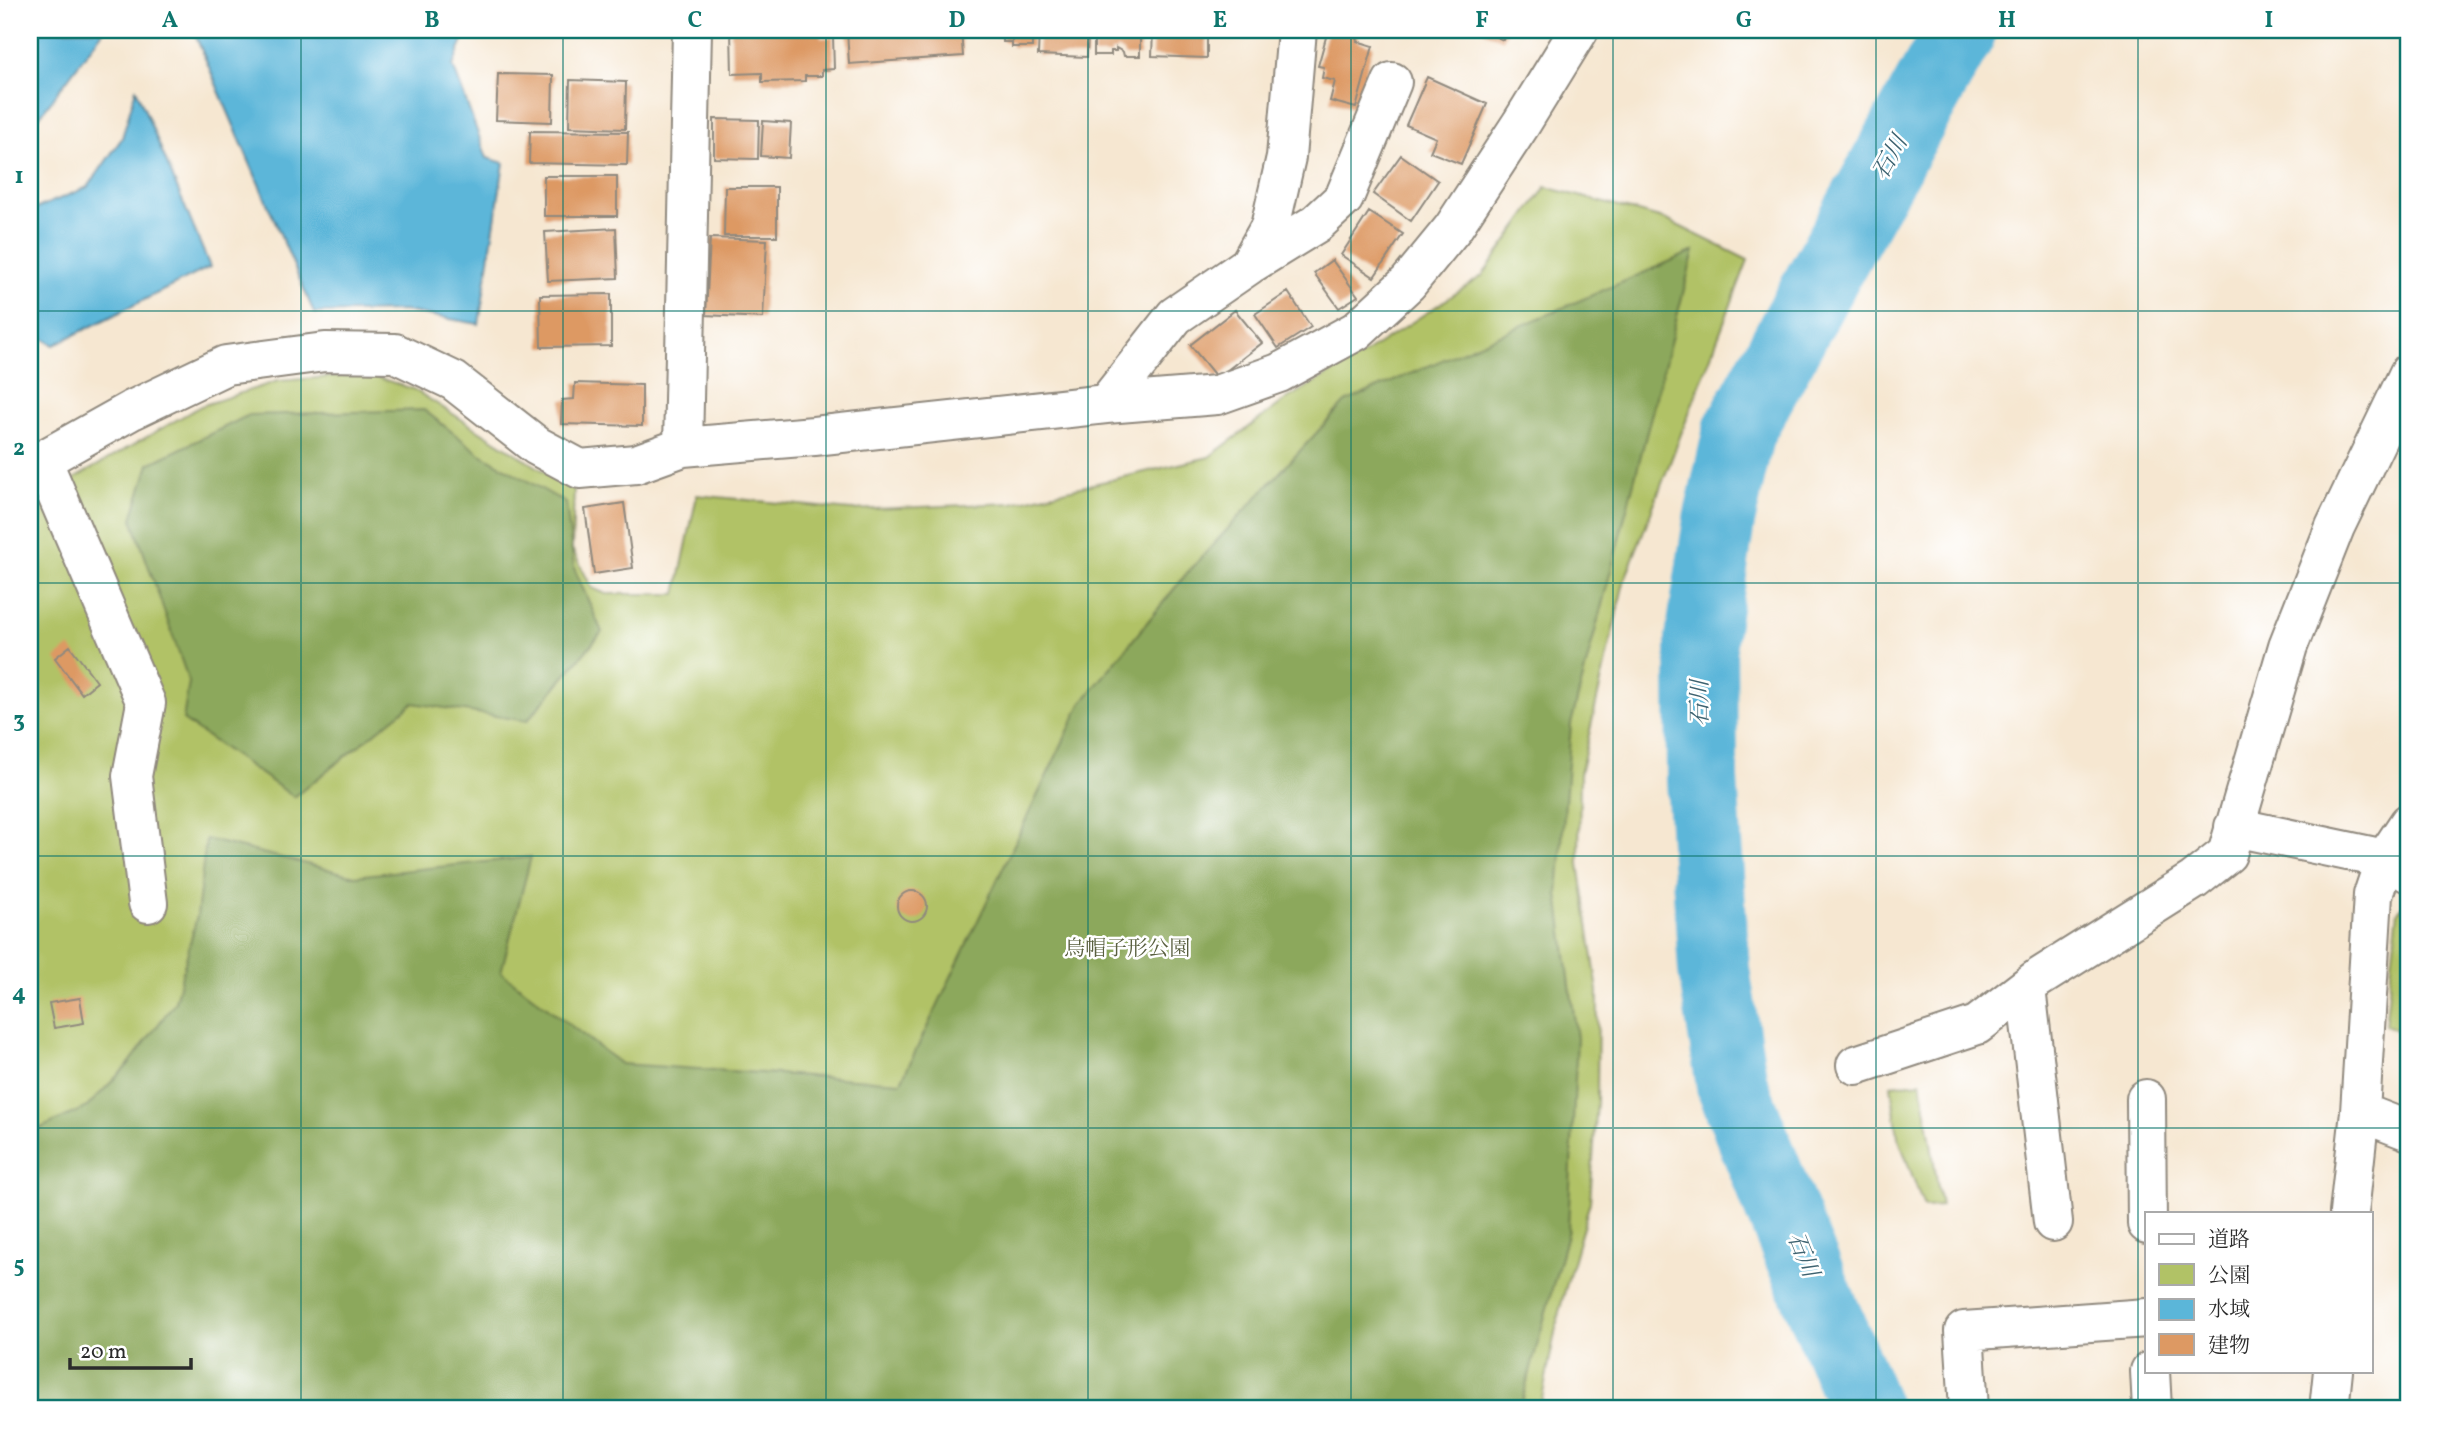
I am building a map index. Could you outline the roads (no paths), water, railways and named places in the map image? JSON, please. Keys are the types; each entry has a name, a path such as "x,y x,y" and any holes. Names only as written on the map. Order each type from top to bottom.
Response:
{"street":[{"path":"683,447 692,30"},
{"path":"1249,265 1270,227 1286,157 1297,30"},
{"path":"148,903 132,776 146,703 36,463 132,410 226,365 325,352 395,353 454,381 537,446 580,469 636,464 683,447 814,436 1106,404 1217,396 1279,373 1356,331 1408,283 1452,228 1579,30"},
{"path":"1106,404 1175,316 1249,265 1317,223 1344,198 1392,82"},
{"path":"1856,1065 1977,1025 2026,988 2194,880 2227,853 2288,646 2334,527 2409,373"},
{"path":"2349,1212 2360,1112 2373,895 2397,866 2409,823"},
{"path":"2234,827 2397,866"},
{"path":"2026,988 2053,1222"},
{"path":"2146,1099 2147,1212"},
{"path":"2360,1112 2409,1132"},
{"path":"1969,1409 1964,1331 2145,1318"},
{"path":"2150,1372 2152,1409"},
{"path":"2329,1409 2333,1372"}],"water":[{"path":"30,30 104,30 39,117 30,117"},
{"path":"193,30 467,30 453,66 487,158 504,163 479,324 404,311 314,313"},
{"path":"136,89 210,267 54,345 30,331 30,211 88,187 122,138"}],"waterway":[{"name":"石川","path":"1865,1409 1732,1085 1714,970 1702,779 1701,639 1719,521 1739,431 1961,30"}],"park label":[{"name":"烏帽子形公園","path":"1127,949"}]}
